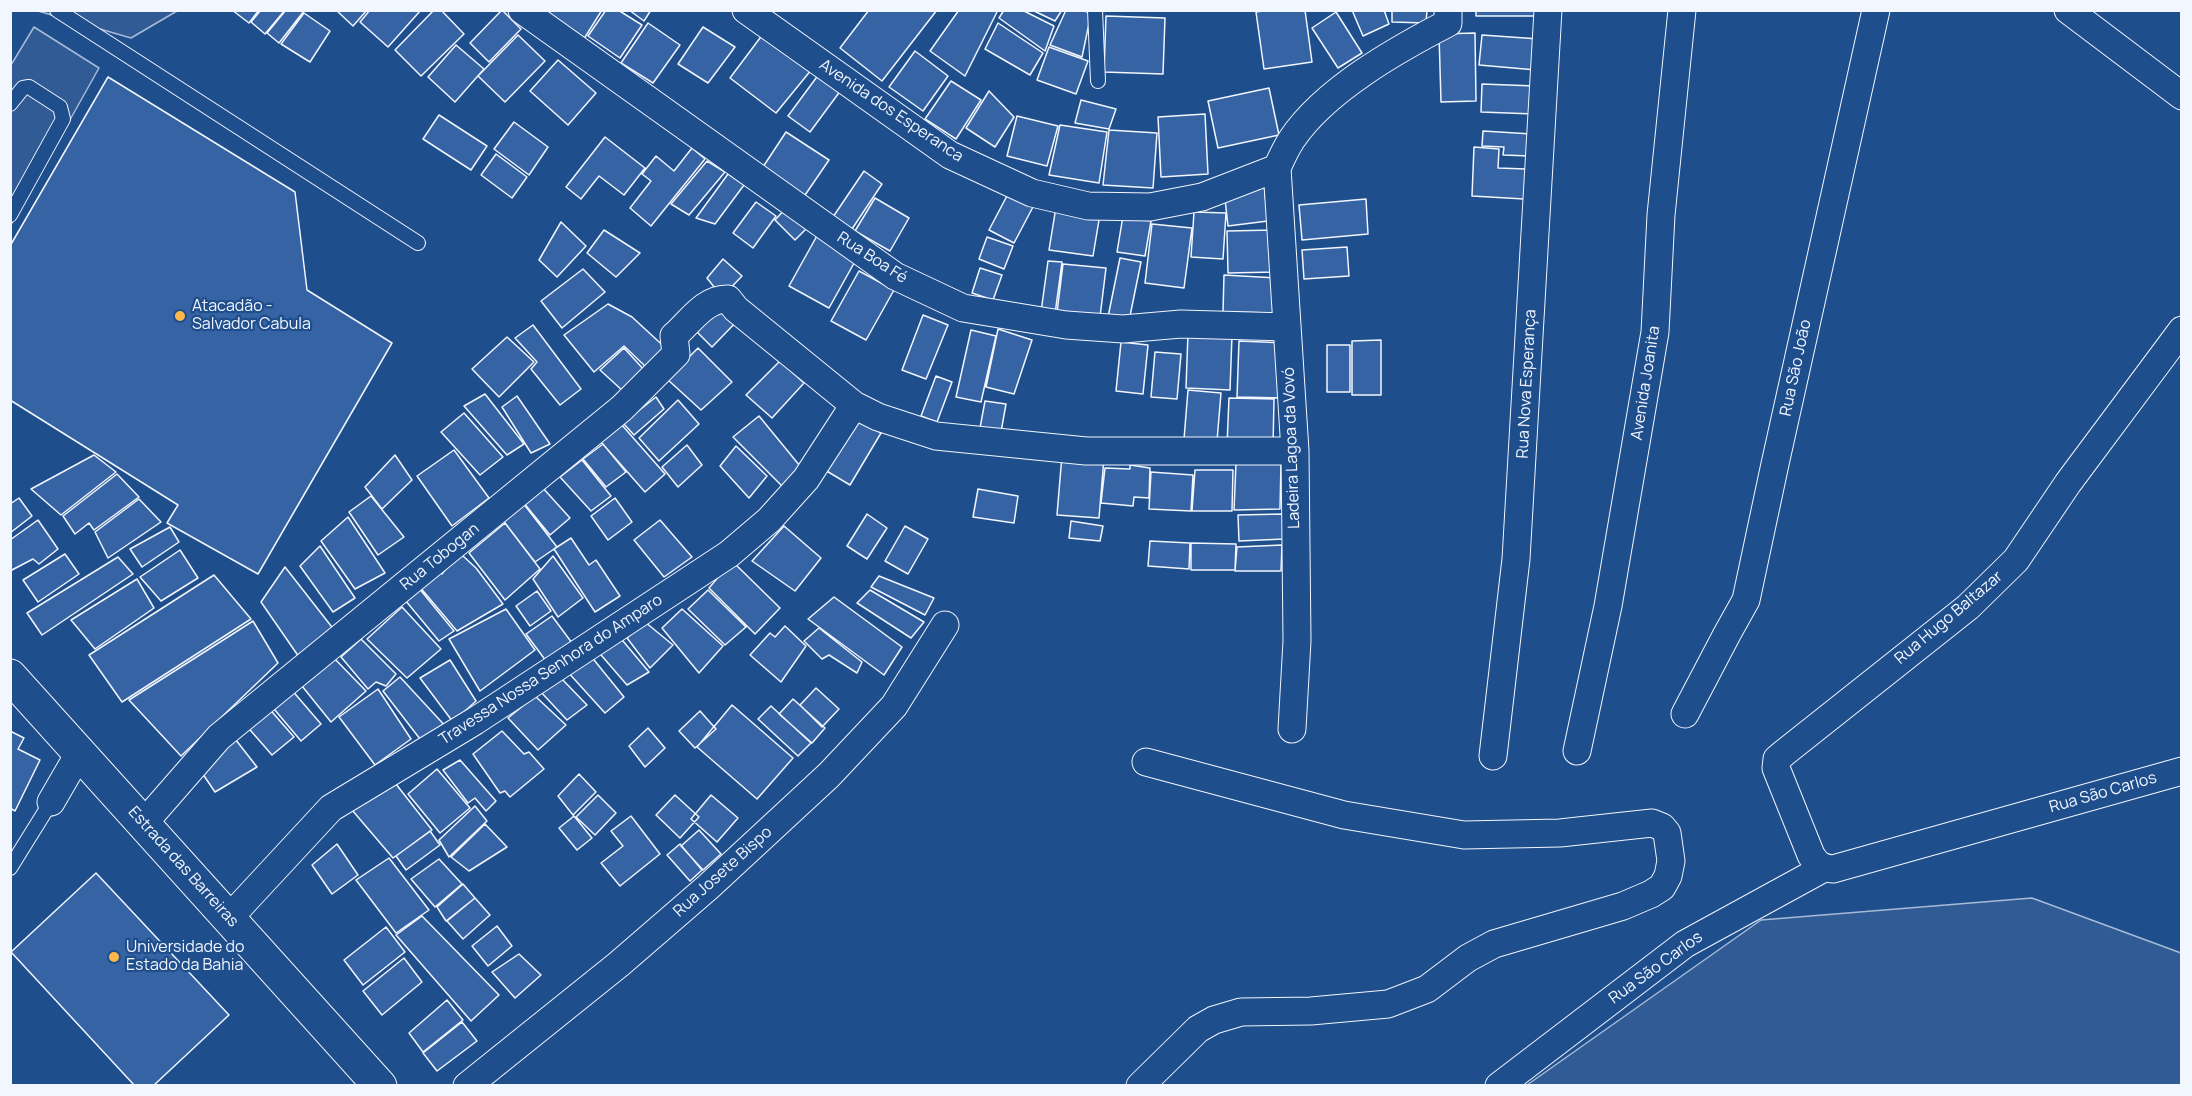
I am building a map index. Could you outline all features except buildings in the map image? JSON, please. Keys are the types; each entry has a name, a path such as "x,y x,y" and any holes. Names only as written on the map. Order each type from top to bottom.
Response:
{"main road":[{"name":"Estrada das Barreiras","path":"10,676 380,1086"}],"street":[{"name":"Rua Boa Fé","path":"522,10 895,276 963,308 1066,325 1124,329 1181,324 1287,327"},
{"name":"Avenida dos Esperanca","path":"747,10 950,155 1032,193 1088,206 1150,207 1202,197 1276,168"},
{"name":"Rua Nova Esperança","path":"1493,756 1516,559 1548,10"},
{"name":"Avenida Joanita","path":"1577,751 1608,606 1655,332 1661,214 1682,10"},
{"name":"Rua São João","path":"1685,714 1746,600 1784,419 1876,10"},
{"path":"2068,10 2181,96"},
{"path":"1276,168 1292,139 1321,107 1361,75 1448,17"},
{"name":"Ladeira Lagoa da Vovó","path":"1276,168 1294,451 1297,641 1292,729"},
{"name":"Rua Tobogan","path":"144,823 219,737 622,408 676,354 674,336 700,310 714,301 728,299 736,309 854,405"},
{"name":"Rua Hugo Baltazar","path":"1824,868 1816,863 1811,855 1779,777 1776,768 1777,759 1968,607 2016,560 2068,483 2181,330"},
{"path":"854,405 878,417 936,436 1004,444 1086,452 1294,451"},
{"name":"Travessa Nossa Senhora do Amparo","path":"229,918 331,808 475,721 729,554 769,520 806,479 854,405"},
{"name":"Rua Josete Bispo","path":"467,1086 646,941 708,887 828,775 894,706 945,625"},
{"path":"51,802 80,752"},
{"path":"1140,1086 1198,1029 1214,1020 1241,1012 1311,1011 1388,1004 1427,989 1468,958 1494,944 1623,906 1656,891 1662,887 1668,876 1671,861 1667,833 1662,827 1652,823 1560,833 1464,835 1344,815 1146,762"},
{"name":"Rua São Carlos","path":"1498,1086 1685,944 1824,868 1833,869 1851,865 2181,771"}],"lane":[{"path":"57,10 418,243"},
{"path":"1095,10 1098,81"},
{"path":"10,104 23,88 29,87 60,108 63,119 10,215"},
{"path":"10,868 51,802"}],"shaded area":[{"path":"38,11 177,11 131,38"},
{"path":"34,27 99,68 11,225 11,65"},
{"path":"2032,898 2181,953 2181,1085 1527,1085 1761,920"}],"place":[{"name":"Atacadão - Salvador Cabula","path":"180,316"},
{"name":"Universidade do Estado da Bahia","path":"114,957"}]}
